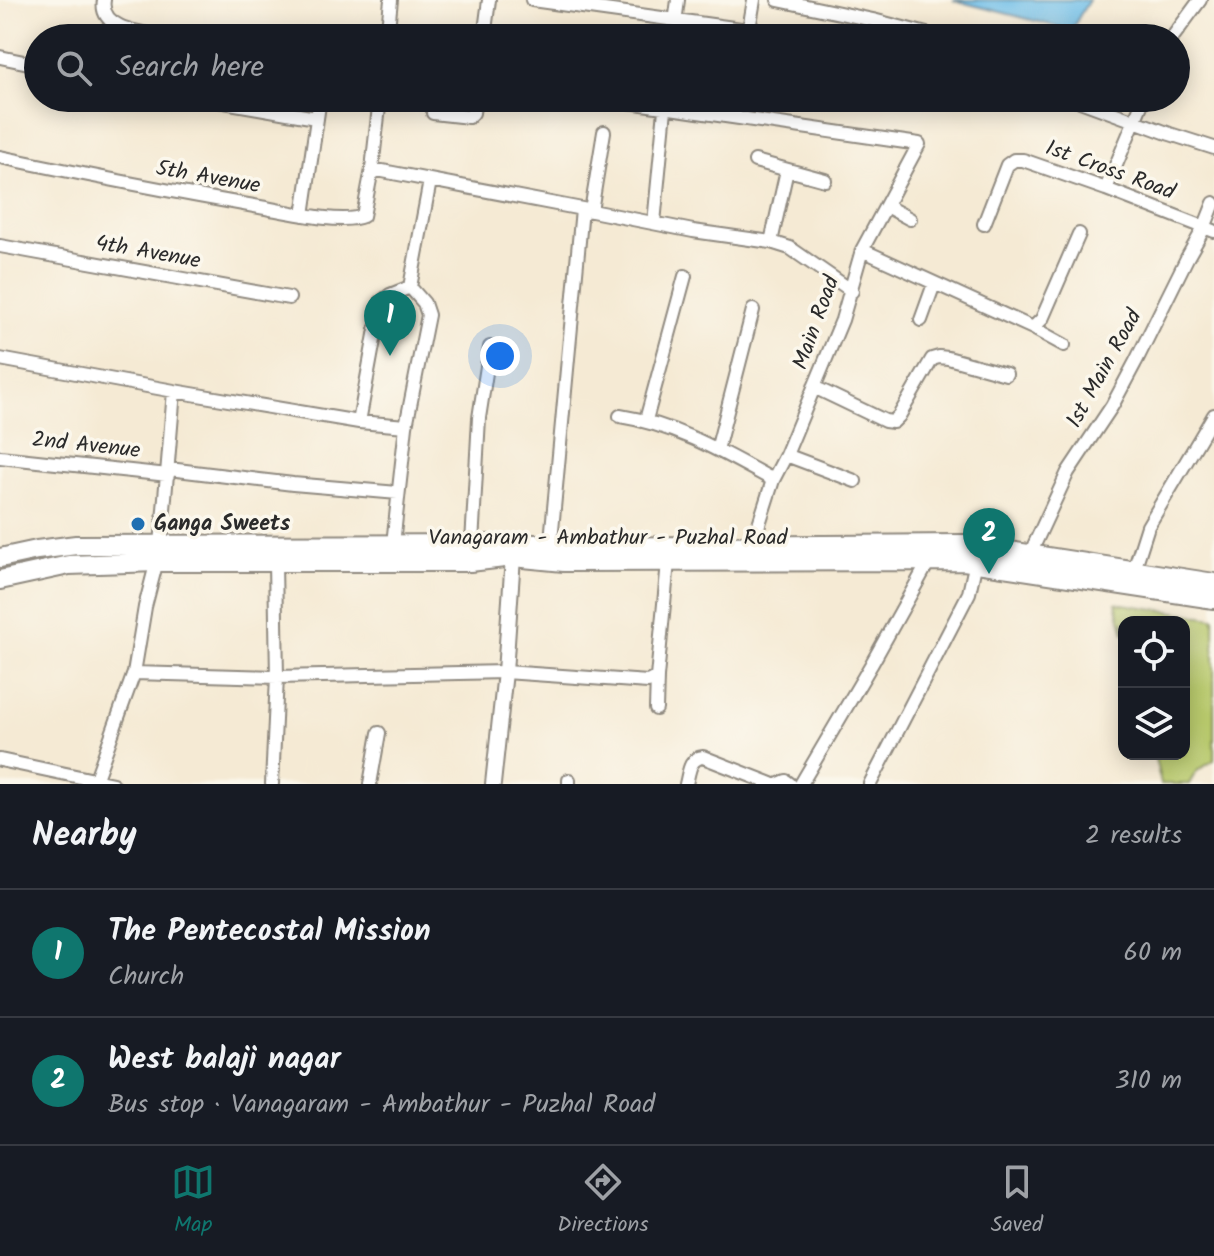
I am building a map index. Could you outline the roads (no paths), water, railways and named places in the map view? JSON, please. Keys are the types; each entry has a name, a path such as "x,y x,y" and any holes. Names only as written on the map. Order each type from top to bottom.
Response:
{"main road":[{"path":"0,558 76,545 159,554 393,544 472,544 545,550"},
{"name":"Vanagaram - Ambathur - Puzhal Road","path":"545,550 668,562 750,553 965,544 977,554 1214,599"},
{"name":"Vanagaram - Ambathur - Puzhal Road","path":"0,580 69,565 159,554 275,563 470,562 545,550 750,553 929,561 977,554 1030,554 1214,583"}],"street":[{"path":"104,0 106,17 113,24"},
{"path":"388,24 391,0"},
{"path":"486,24 489,0"},
{"path":"532,0 692,24"},
{"path":"675,24 678,0"},
{"path":"750,24 754,0"},
{"path":"778,0 888,24"},
{"path":"1182,24 1200,0"},
{"path":"0,57 24,62"},
{"path":"282,112 316,118"},
{"path":"303,215 317,112"},
{"path":"378,112 372,169 693,231 771,242 790,248 852,291"},
{"path":"433,113 469,117 473,112"},
{"path":"654,223 664,112"},
{"path":"714,112 734,116 735,112"},
{"path":"1110,112 1214,148"},
{"path":"1106,189 1138,112"},
{"name":"Main Road","path":"734,116 919,144 862,250 842,320 773,480 750,553"},
{"path":"545,550 587,210 604,132"},
{"name":"5th Avenue","path":"0,157 134,185 303,215 354,220 363,216 372,169"},
{"name":"1st Cross Road","path":"984,224 1007,165 1014,160 1023,160 1209,230"},
{"path":"755,161 825,180"},
{"path":"771,242 787,170"},
{"path":"410,287 430,181"},
{"name":"1st Main Road","path":"1030,554 1068,472 1118,395 1187,258 1209,230 1214,203"},
{"path":"886,206 910,219"},
{"path":"1033,328 1042,319 1079,234"},
{"name":"4th Avenue","path":"0,246 289,298"},
{"path":"862,250 1064,345"},
{"path":"646,420 685,276"},
{"path":"921,320 934,284"},
{"path":"359,422 381,302 410,287"},
{"path":"393,544 406,426 428,315 424,303 410,287"},
{"path":"717,450 753,310"},
{"path":"472,544 479,418 490,347"},
{"path":"814,387 893,422 932,359 939,357 1006,374"},
{"path":"0,359 359,422 406,426"},
{"path":"94,782 134,673 145,607 159,554 169,472 174,391"},
{"path":"1134,570 1148,526 1214,415"},
{"path":"620,416 646,420 694,438 773,480"},
{"path":"786,455 855,481"},
{"name":"2nd Avenue","path":"0,457 398,493"},
{"path":"870,784 969,593 977,554"},
{"path":"493,784 513,557"},
{"path":"801,784 929,561"},
{"path":"656,709 668,562"},
{"path":"272,784 277,677 275,563"},
{"path":"134,673 277,677 505,672 648,682 657,677"},
{"path":"370,784 379,733"},
{"path":"686,784 689,769 697,757 772,784"},
{"path":"0,760 113,784"},
{"path":"779,784 786,781 790,784"}],"water":[{"path":"953,0 1089,0 1075,24 1047,24"}],"place":[{"name":"The Pentecostal Mission","path":"390,356"},
{"name":"Ganga Sweets","path":"138,524"},
{"name":"West balaji nagar","path":"989,574"}]}
